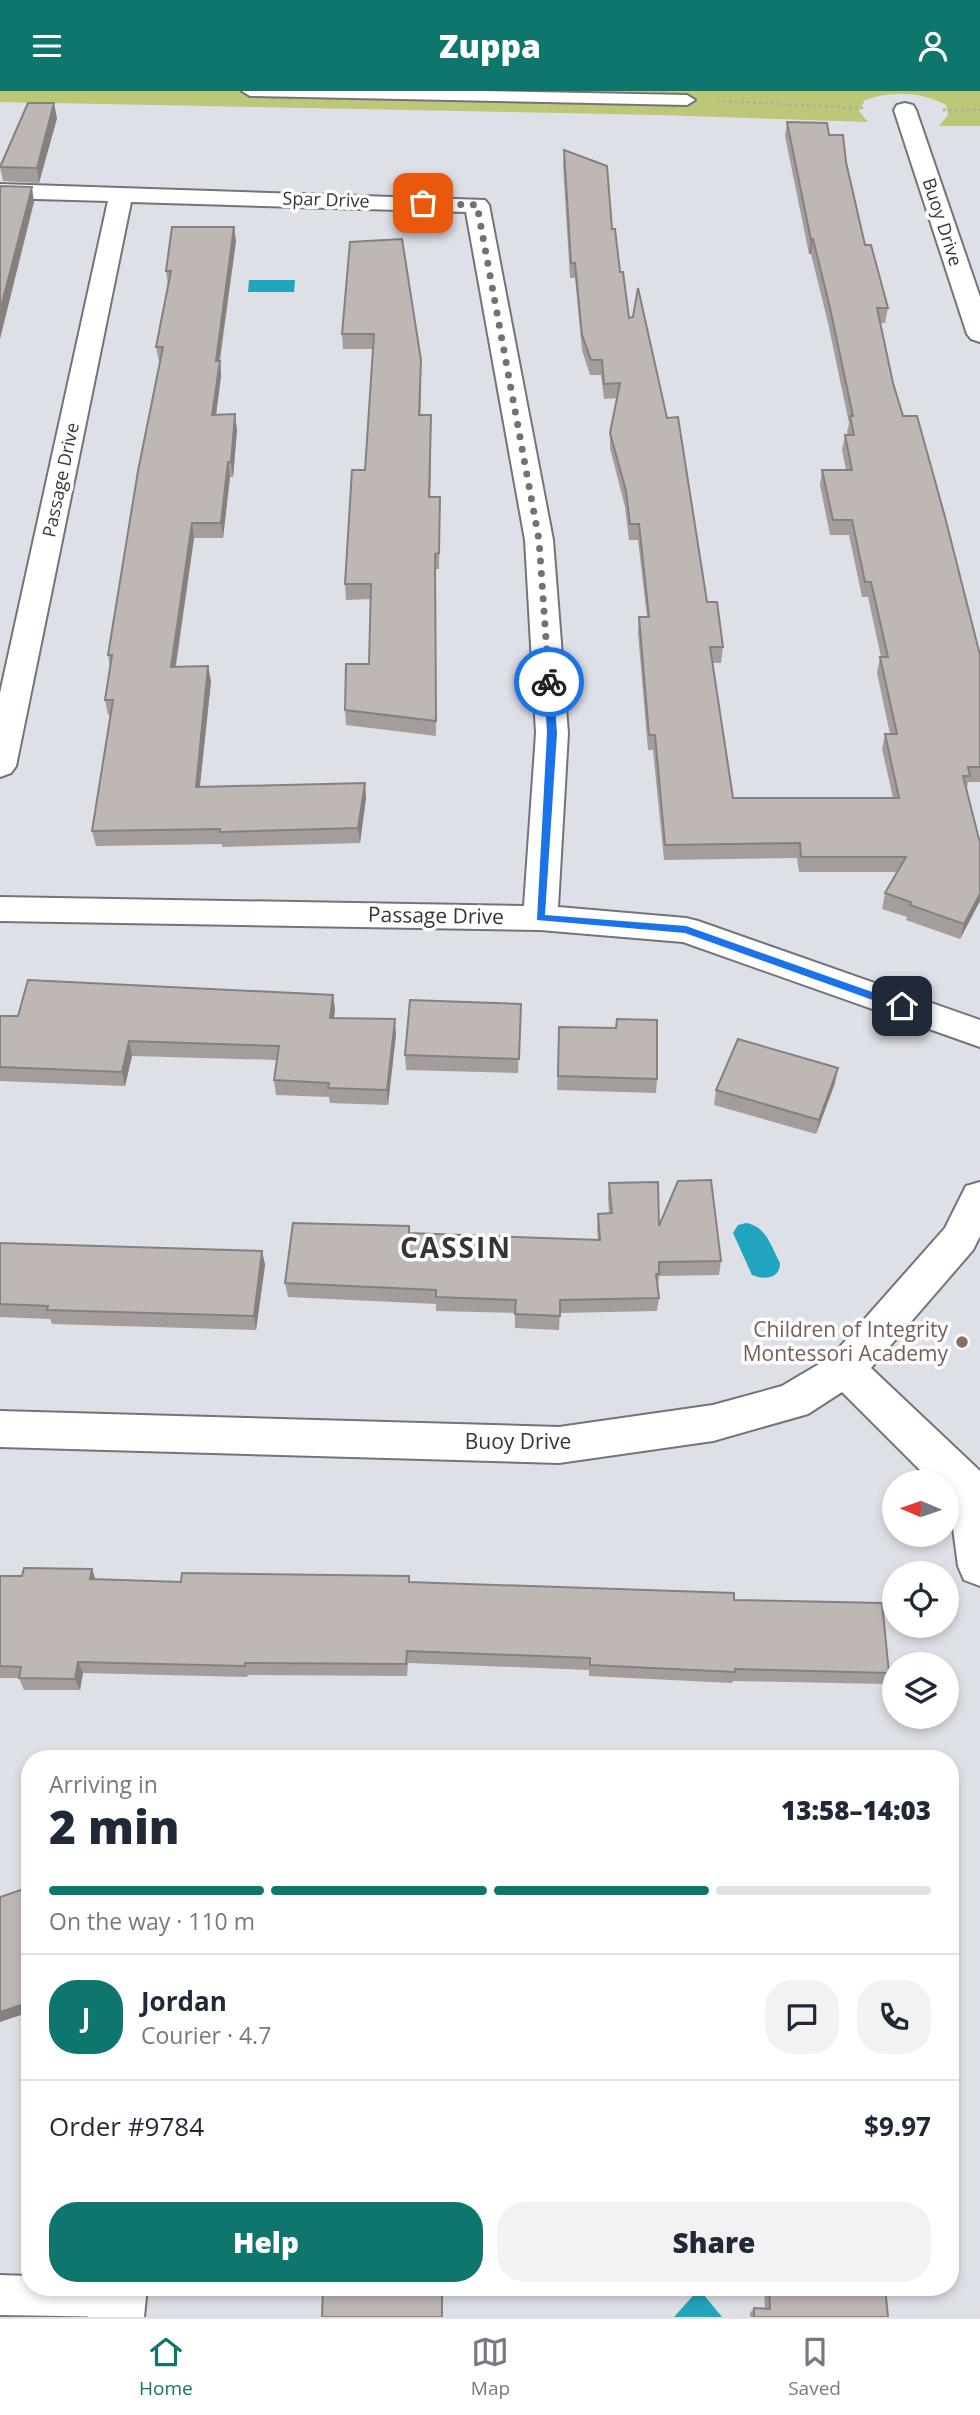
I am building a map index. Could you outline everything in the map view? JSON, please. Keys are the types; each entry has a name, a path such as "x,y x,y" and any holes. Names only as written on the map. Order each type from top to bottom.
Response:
{"street":[{"name":"Buoy Drive","path":"905,110 980,334"},
{"name":"Spar Drive","path":"0,191 477,205 539,540 552,733 540,918"},
{"name":"Passage Drive","path":"0,766 121,193"},
{"name":"Passage Drive","path":"0,909 540,918 686,929 980,1034"},
{"name":"Buoy Drive","path":"0,1429 559,1445 713,1423 793,1401 845,1369 959,1239 980,1197"},
{"path":"845,1369 974,1490 980,1566"}],"lane":[{"path":"250,91 687,100"},
{"path":"0,2295 118,2301"}],"path":[{"path":"687,100 863,108"},
{"path":"943,110 980,110"}],"green space":[{"path":"0,91 980,91 980,126 939,126 948,115 946,105 926,97 906,94 865,100 859,111 868,122 659,115 0,102"}],"water":[{"path":"249,280 295,280 294,292 248,292"},
{"path":"746,1223 763,1232 780,1263 777,1272 770,1277 752,1275 733,1233 738,1225"},
{"path":"693,2296 705,2296 722,2317 674,2317"}],"building":[{"path":"28,103 54,103 37,168 0,167"},
{"path":"787,122 827,123 829,135 843,135 846,162 865,245 871,245 888,308 877,308 893,383 903,416 917,416 980,655 980,767 968,767 970,776 963,776 980,843 980,894 964,924 885,893 906,857 801,857 800,843 665,845 655,735 649,735 639,617 649,617 639,524 630,524 626,491 610,433 620,383 604,384 602,360 591,360 582,335 575,263 571,263 564,150 607,166 612,229 615,229 629,318 633,317 638,288 667,418 678,417 707,602 717,602 723,647 710,647 733,798 899,798 885,734 897,734 880,657 888,657 871,582 865,582 852,520 833,520 822,470 852,470 845,435 854,435 850,416 853,416 830,308 813,239 811,240"},
{"path":"0,186 32,187 0,311"},
{"path":"172,227 234,227 216,361 220,361 212,415 235,414 231,462 228,462 221,523 192,523 171,667 208,666 196,787 365,783 358,828 220,832 220,829 92,831 113,700 105,700 112,655 108,655 138,471 163,347 156,347 171,271 166,271"},
{"path":"402,239 421,360 419,415 431,415 429,497 440,497 439,553 435,554 436,721 345,710 346,664 369,664 371,584 345,584 352,470 365,470 374,334 342,334 350,242"},
{"path":"28,980 333,995 330,1018 395,1019 387,1090 328,1088 329,1083 274,1080 279,1046 129,1041 122,1072 0,1067 0,1016 18,1016"},
{"path":"410,1000 521,1004 519,1059 405,1055"},
{"path":"617,1019 657,1020 657,1079 558,1076 559,1027 616,1028"},
{"path":"738,1039 838,1068 819,1120 716,1090"},
{"path":"711,1180 721,1261 659,1262 659,1274 656,1274 659,1298 560,1300 560,1316 515,1314 516,1300 436,1297 436,1290 285,1283 293,1223 409,1226 409,1233 600,1240 598,1214 612,1213 609,1183 658,1182 659,1226 678,1181"},
{"path":"0,1243 262,1251 254,1316 47,1310 48,1306 0,1304"},
{"path":"24,1568 92,1569 90,1579 181,1582 182,1573 409,1576 409,1582 734,1593 734,1600 882,1603 882,1638 886,1638 887,1652 882,1652 882,1673 735,1669 735,1672 590,1665 590,1658 407,1651 406,1664 245,1663 245,1666 78,1662 75,1679 19,1678 21,1667 0,1666 0,1576 22,1576"},
{"path":"21,1890 21,2005 0,2012 0,1897"},
{"path":"323,2296 442,2296 442,2317 322,2317"},
{"path":"769,2296 886,2296 888,2317 754,2317 754,2308 770,2309"}],"way so far":[{"path":"423,203 477,205 539,540 549,682"}],"place":[{"name":"Children of Integrity Montessori Academy","path":"962,1342"}],"district":[{"name":"CASSIN","path":"456,1248"}],"route":[{"path":"549,682 552,733 540,918 686,929 902,1006"}]}
